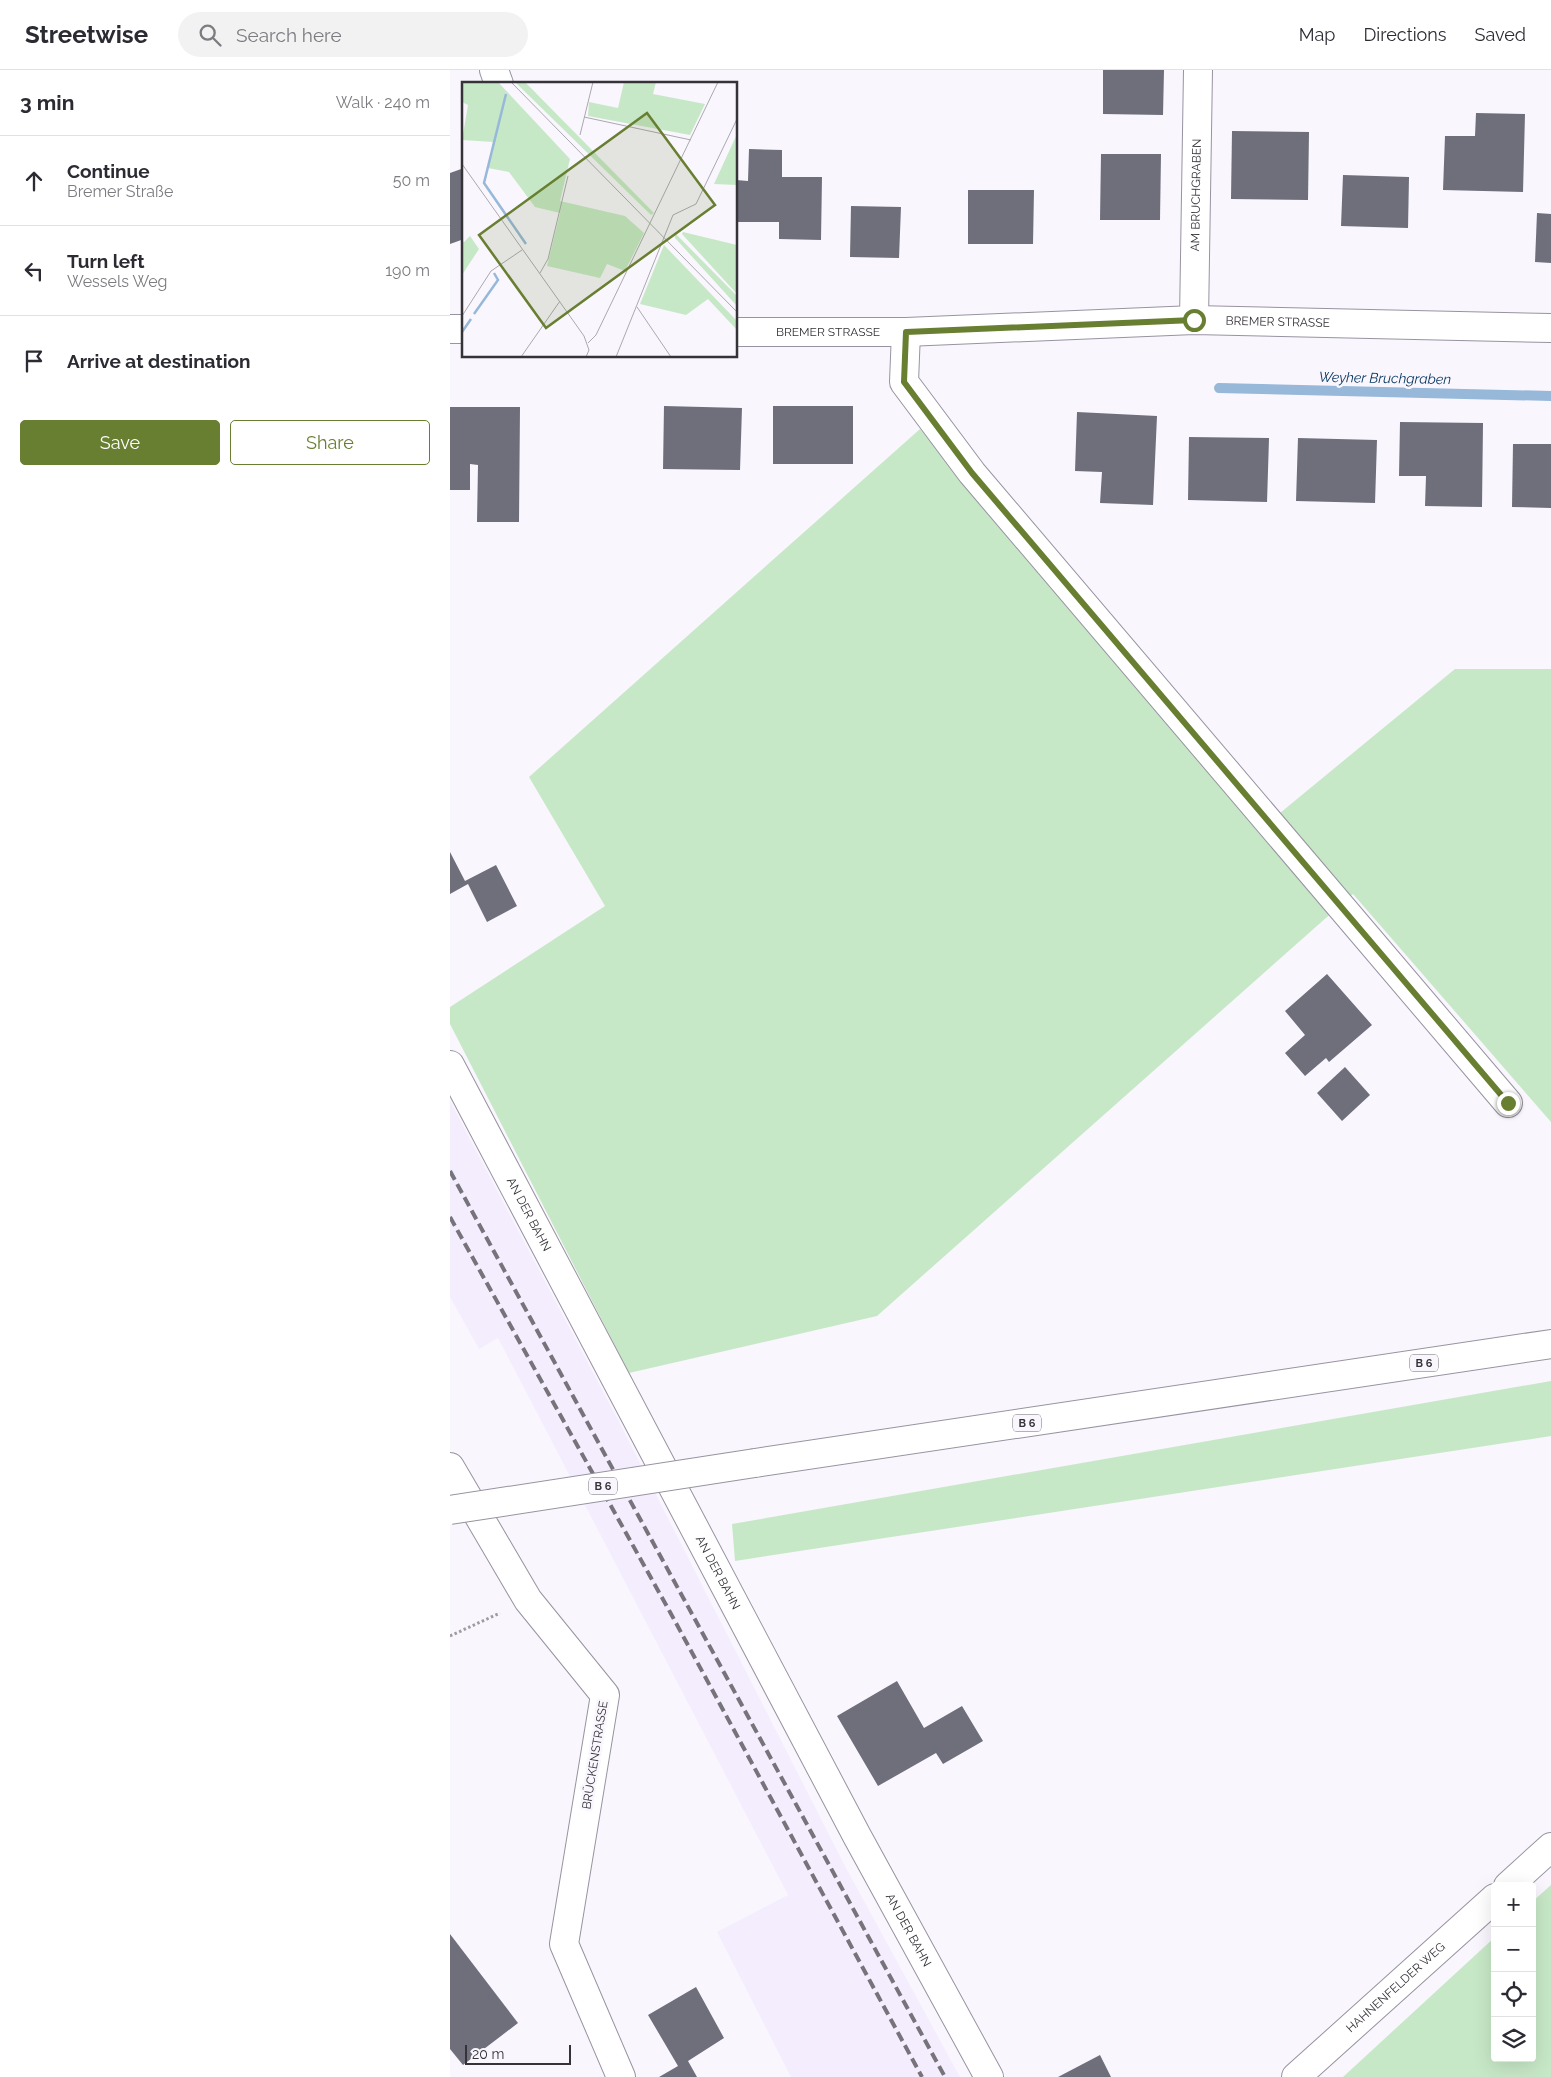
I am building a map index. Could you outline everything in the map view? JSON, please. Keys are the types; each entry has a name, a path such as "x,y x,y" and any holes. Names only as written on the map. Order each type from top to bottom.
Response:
{"street":[{"name":"AM BRUCHGRABEN","path":"1194,320 1198,70"},
{"name":"BREMER STRASSE","path":"738,332 906,332 1194,320 1551,328"},
{"path":"906,332 904,382 972,473 1508,1103"},
{"name":"AN DER BAHN","path":"450,1065 858,1836 989,2077"},
{"name":"B 6","path":"450,1510 1551,1344"},
{"name":"BRÜCKENSTRASSE","path":"450,1467 528,1600 605,1696 564,1944 621,2077"},
{"path":"1513,1882 1551,1848"},
{"name":"HAHNENFELDER WEG","path":"1296,2077 1491,1902"}],"path":[{"path":"450,1636 528,1600"}],"shaded area":[{"path":"450,1101 618,1420 845,1866 960,2077 791,2077 717,1932 788,1895 498,1338 479,1349 450,1297"}],"green space":[{"path":"920,429 1263,827 1455,669 1551,669 1551,1122 1353,894 877,1316 629,1373 450,1024 450,1007 605,906 529,777"},
{"path":"1551,1381 1551,1436 735,1561 732,1524"},
{"path":"1551,1885 1551,2077 1343,2077 1491,1941 1491,2062 1536,2062 1536,1898"}],"building":[{"path":"1103,70 1164,70 1163,115 1103,114"},
{"path":"1476,113 1525,114 1523,192 1443,190 1445,136 1475,136"},
{"path":"1232,131 1309,132 1308,200 1231,199"},
{"path":"749,149 782,150 782,177 822,177 821,240 779,239 779,222 738,222 738,180 748,181"},
{"path":"1101,154 1161,154 1160,220 1100,220"},
{"path":"462,169 462,240 450,244 450,173"},
{"path":"1343,175 1409,177 1408,228 1341,226"},
{"path":"968,190 1034,190 1033,244 968,244"},
{"path":"851,206 901,207 899,258 850,257"},
{"path":"1537,213 1551,214 1551,263 1535,262"},
{"path":"664,406 742,408 740,470 663,469"},
{"path":"773,406 853,406 853,464 773,464"},
{"path":"450,407 520,407 519,522 477,522 478,465 470,464 470,490 450,490"},
{"path":"1077,412 1157,416 1153,505 1100,503 1102,472 1075,471"},
{"path":"1400,422 1483,423 1482,507 1425,506 1426,476 1399,476"},
{"path":"1189,437 1269,438 1267,502 1188,500"},
{"path":"1298,438 1377,440 1375,503 1296,501"},
{"path":"1513,444 1551,444 1551,508 1512,507"},
{"path":"450,852 465,881 496,865 517,906 487,922 468,884 450,894"},
{"path":"1327,974 1372,1025 1329,1062 1326,1058 1305,1076 1285,1053 1305,1035 1285,1011"},
{"path":"1345,1067 1370,1095 1342,1121 1317,1093"},
{"path":"897,1681 924,1728 962,1706 983,1741 943,1764 936,1753 878,1786 837,1716"},
{"path":"450,1934 518,2023 463,2065 450,2049"},
{"path":"696,1987 724,2038 688,2061 697,2077 659,2077 678,2066 648,2015"},
{"path":"1100,2055 1111,2077 1058,2077"}],"waterway":[{"name":"Weyher Bruchgraben","path":"1219,388 1551,396"}],"railway":[{"path":"450,1171 945,2077"},
{"path":"450,1217 670,1612 922,2077"}],"route":[{"path":"1194,320 906,332 904,382 972,473 1508,1103"}]}
